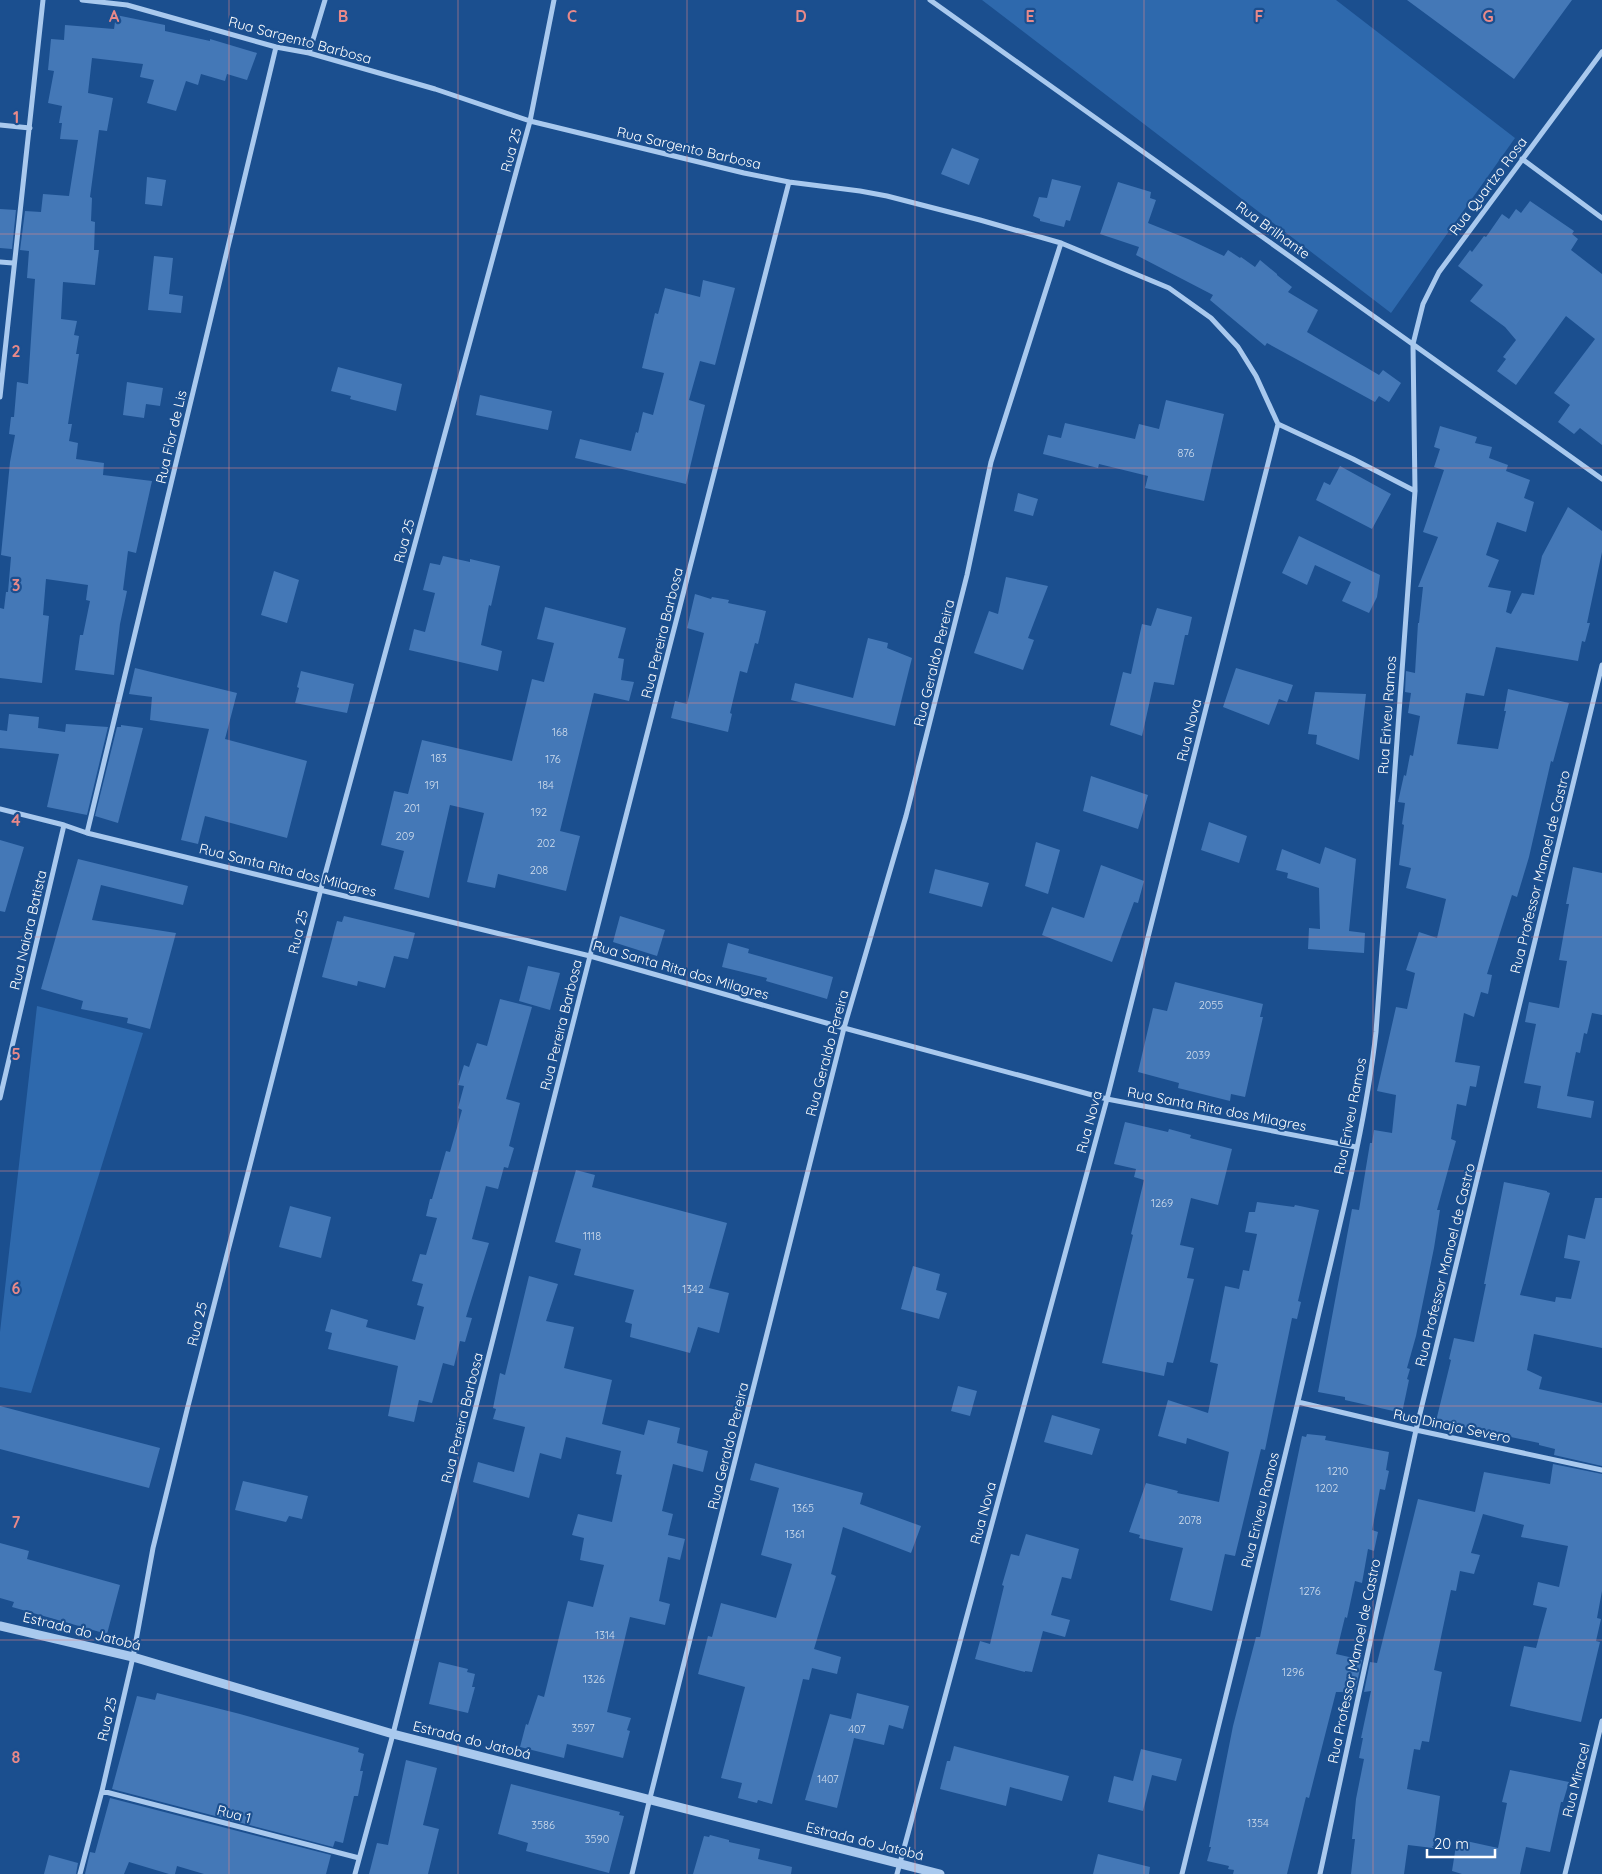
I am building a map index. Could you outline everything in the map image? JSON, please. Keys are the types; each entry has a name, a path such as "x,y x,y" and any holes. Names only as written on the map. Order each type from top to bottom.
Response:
{"street":[{"path":"0,397 43,0"},
{"name":"Rua Sargento Barbosa","path":"82,0 127,4 276,46 309,53 435,89 530,122 744,173 789,182 887,196 1061,243 1170,288 1211,318 1238,346 1256,376 1278,424"},
{"path":"309,53 325,0"},
{"name":"Rua 25","path":"80,1874 102,1791 133,1657 153,1548 321,889 530,122 554,0"},
{"name":"Rua Brilhante","path":"930,0 1602,479"},
{"name":"Rua Flor de Lis","path":"87,833 276,46"},
{"name":"Rua Quartzo Rosa","path":"1413,344 1423,304 1439,272 1602,52"},
{"path":"0,125 30,128"},
{"path":"1522,159 1602,218"},
{"name":"Rua Pereira Barbosa","path":"355,1874 393,1734 789,182"},
{"name":"Rua Geraldo Pereira","path":"632,1874 844,1028 911,796 968,575 991,462 1061,243"},
{"path":"0,262 14,263"},
{"name":"Rua Eriveu Ramos","path":"1182,1874 1298,1402 1356,1147 1371,1070 1376,1032 1415,491 1413,344"},
{"path":"1278,424 1353,459 1415,491"},
{"name":"Rua Nova","path":"898,1869 1107,1099 1278,424"},
{"name":"Rua Professor Manoel de Castro","path":"1320,1874 1416,1430 1602,665"},
{"name":"Rua Santa Rita dos Milagres","path":"0,809 64,824 87,833 590,956 844,1028 1107,1099 1356,1147"},
{"name":"Rua Naiara Batista","path":"0,1098 64,824"},
{"name":"Rua Dinaja Severo","path":"1298,1402 1416,1430 1602,1470"},
{"name":"Estrada do Jatobá","path":"0,1626 133,1657 393,1734 650,1798 898,1869 940,1874"},
{"name":"Rua Miracel","path":"1565,1874 1602,1721"},
{"name":"Rua 1","path":"102,1791 359,1858"}],"shaded area":[{"path":"982,0 1336,0 1515,138 1391,313"},
{"path":"37,1006 143,1033 31,1393 0,1387 0,1332"}],"building":[{"path":"1407,0 1572,0 1514,79"},
{"path":"116,15 165,25 165,31 210,41 210,39 257,53 247,80 227,74 225,81 201,74 198,85 186,81 176,111 147,103 154,80 140,77 143,64 92,58 88,93 113,98 107,131 99,130 90,197 92,198 91,221 95,222 94,250 99,250 95,285 63,282 61,319 77,321 74,335 79,336 76,354 79,354 68,424 72,424 69,441 78,443 76,459 104,463 103,475 152,481 136,553 128,551 123,590 127,591 120,624 114,675 75,670 80,635 83,635 90,601 86,600 88,585 46,579 43,615 49,616 42,683 0,678 0,608 4,609 6,592 8,592 11,557 1,555 10,462 15,435 9,434 11,417 14,417 17,382 28,384 35,279 27,278 29,251 20,250 25,211 41,212 43,194 69,196 78,140 60,139 62,123 59,123 62,106 48,103 54,71 48,70 51,39 64,40 65,25 114,29"},
{"path":"952,148 979,159 969,185 941,174"},
{"path":"147,177 166,180 162,206 145,204"},
{"path":"1052,179 1081,186 1070,221 1066,220 1064,227 1040,221 1040,219 1033,216 1039,197 1047,198"},
{"path":"1118,182 1151,192 1150,198 1156,200 1148,223 1224,256 1228,250 1255,267 1260,260 1292,287 1288,292 1318,310 1307,332 1379,375 1383,370 1401,383 1389,402 1379,396 1375,402 1267,343 1265,346 1210,300 1213,295 1136,255 1139,247 1100,234"},
{"path":"1530,201 1574,231 1572,234 1578,239 1571,250 1602,274 1602,445 1580,428 1574,434 1558,422 1570,405 1554,393 1595,339 1566,316 1516,385 1497,371 1506,359 1503,357 1516,340 1505,327 1470,301 1483,285 1458,266 1470,250 1472,252 1484,236 1486,237 1502,214 1509,219 1516,209 1521,213"},
{"path":"0,209 16,210 12,249 0,248"},
{"path":"154,256 173,258 169,294 183,296 181,313 148,310"},
{"path":"703,280 735,288 715,365 700,361 689,400 705,405 686,484 575,458 580,439 631,451 643,412 653,415 664,373 642,368 655,313 658,314 665,288 700,297"},
{"path":"338,367 402,384 396,411 350,399 351,396 331,391"},
{"path":"127,382 163,388 160,406 146,404 144,418 123,415"},
{"path":"480,395 552,411 548,430 476,415"},
{"path":"1166,400 1224,414 1204,501 1145,488 1148,476 1099,464 1098,468 1043,454 1048,435 1061,438 1065,423 1135,439 1139,424 1159,429"},
{"path":"1440,426 1477,437 1475,443 1492,447 1489,458 1508,465 1506,471 1530,480 1524,498 1534,502 1526,532 1497,522 1486,555 1499,560 1488,587 1511,591 1506,612 1511,614 1522,593 1534,595 1542,556 1568,507 1602,531 1602,552 1587,623 1590,623 1585,642 1582,641 1578,661 1496,647 1484,696 1466,693 1457,744 1498,749 1506,711 1504,711 1508,689 1569,703 1553,762 1551,761 1529,857 1517,897 1512,895 1487,974 1492,975 1488,994 1481,992 1474,1017 1464,1013 1455,1062 1480,1066 1476,1087 1470,1086 1466,1106 1457,1104 1451,1139 1456,1141 1437,1210 1440,1210 1434,1248 1416,1336 1407,1368 1410,1369 1407,1379 1409,1380 1402,1413 1345,1400 1345,1397 1318,1392 1352,1209 1359,1210 1370,1143 1372,1143 1374,1130 1392,1133 1396,1095 1377,1091 1396,1007 1407,1009 1415,973 1406,970 1419,932 1437,938 1446,899 1406,888 1411,868 1399,865 1405,803 1398,802 1410,755 1413,756 1420,716 1408,713 1411,693 1405,692 1406,671 1415,673 1418,623 1423,587 1418,587 1438,537 1423,532 1444,470 1434,467 1440,449 1434,447"},
{"path":"1340,466 1391,494 1372,529 1316,500 1324,482 1330,485"},
{"path":"1018,493 1038,499 1033,516 1014,511"},
{"path":"1299,536 1380,575 1377,597 1369,613 1342,601 1351,582 1315,565 1307,585 1282,573"},
{"path":"443,556 470,562 470,559 500,566 491,606 489,605 481,645 502,651 498,671 409,650 414,629 425,632 435,593 423,590 430,563 440,565"},
{"path":"274,571 299,580 287,623 261,615"},
{"path":"1006,577 1048,586 1028,638 1034,640 1023,670 974,653 989,611 998,614"},
{"path":"695,594 711,599 712,597 729,600 728,603 766,611 758,644 755,643 747,673 740,671 730,713 732,714 728,732 671,718 675,701 687,704 704,633 687,628"},
{"path":"545,607 626,628 618,658 624,659 621,680 634,682 629,701 594,693 560,831 580,836 566,891 498,874 495,888 467,882 484,813 450,805 429,898 394,889 404,851 381,845 394,791 408,794 422,740 512,761 532,679 544,682 554,643 537,639"},
{"path":"1157,608 1192,617 1188,635 1185,635 1174,685 1154,682 1142,736 1110,725 1123,672 1131,674 1142,624 1151,626"},
{"path":"868,638 888,643 887,648 912,658 895,726 791,700 795,683 853,698"},
{"path":"135,668 237,693 225,739 307,761 287,838 205,816 198,844 181,840 209,729 150,720 152,697 129,694"},
{"path":"1236,668 1293,685 1287,702 1279,699 1269,725 1223,707"},
{"path":"301,671 354,684 347,713 295,703"},
{"path":"1315,692 1366,694 1359,760 1316,744 1317,735 1308,734"},
{"path":"9,714 39,717 38,728 65,732 66,724 108,727 87,815 47,807 59,754 0,748 0,730 7,731"},
{"path":"121,725 143,728 118,823 95,816 117,727 121,727"},
{"path":"1091,776 1148,795 1138,829 1083,811"},
{"path":"1209,822 1247,836 1239,863 1201,850"},
{"path":"0,840 24,847 5,912 0,911"},
{"path":"1036,842 1060,850 1048,894 1025,886"},
{"path":"1325,847 1356,859 1349,931 1365,933 1364,953 1308,949 1309,928 1320,929 1319,888 1287,878 1288,873 1276,870 1282,849 1320,864"},
{"path":"78,859 188,886 183,905 101,885 92,920 176,933 150,1029 127,1023 128,1018 81,1009 83,1001 41,989"},
{"path":"1101,865 1144,881 1138,903 1134,902 1112,962 1042,935 1052,907 1084,918"},
{"path":"1573,867 1602,873 1602,1015 1592,1013 1587,1034 1584,1033 1580,1053 1576,1052 1567,1096 1594,1101 1591,1118 1537,1108 1541,1086 1524,1083 1536,1024 1525,1022 1529,1002 1559,1008 1567,961 1559,960 1569,904 1566,904"},
{"path":"935,869 989,883 982,907 929,893"},
{"path":"344,916 415,933 408,959 394,956 385,988 358,981 357,986 322,977 337,921 342,922"},
{"path":"620,916 665,930 657,956 613,942"},
{"path":"728,943 749,949 748,953 833,977 827,999 766,981 767,978 722,967"},
{"path":"528,966 560,973 550,1010 519,1001"},
{"path":"1175,982 1263,1004 1260,1017 1263,1017 1245,1097 1231,1094 1230,1101 1178,1088 1179,1083 1138,1072 1153,1008 1167,1011"},
{"path":"500,999 532,1007 506,1099 520,1103 509,1146 514,1148 508,1168 504,1167 498,1189 486,1186 472,1239 489,1243 466,1317 472,1318 465,1342 460,1341 454,1366 443,1363 432,1403 419,1400 414,1422 388,1416 398,1366 328,1349 332,1333 325,1331 331,1309 368,1320 366,1327 415,1340 424,1307 417,1305 423,1284 412,1281 420,1254 426,1255 437,1218 426,1216 446,1151 450,1152 462,1110 458,1108 464,1086 458,1085 464,1065 469,1067 477,1043 487,1046"},
{"path":"1125,1122 1168,1132 1169,1129 1191,1135 1190,1138 1232,1149 1218,1205 1191,1198 1180,1245 1194,1248 1187,1278 1194,1279 1173,1363 1167,1362 1164,1376 1102,1363 1133,1235 1131,1234 1144,1180 1134,1177 1136,1169 1114,1164"},
{"path":"576,1170 595,1175 592,1187 727,1223 709,1288 729,1293 719,1333 698,1327 690,1353 630,1337 632,1324 625,1322 634,1290 574,1275 581,1249 555,1242"},
{"path":"1504,1182 1550,1193 1520,1295 1555,1302 1556,1297 1571,1299 1580,1261 1564,1258 1568,1235 1585,1239 1595,1198 1602,1198 1602,1348 1534,1334 1527,1370 1542,1377 1539,1389 1602,1403 1602,1466 1554,1455 1555,1449 1539,1445 1539,1443 1436,1421 1451,1360 1449,1359 1454,1338 1474,1342"},
{"path":"1257,1202 1294,1207 1295,1205 1319,1210 1298,1301 1301,1302 1297,1319 1292,1318 1265,1450 1261,1449 1235,1556 1225,1554 1212,1611 1170,1600 1183,1548 1139,1538 1140,1535 1129,1532 1146,1483 1178,1491 1177,1493 1219,1502 1229,1452 1187,1438 1186,1444 1158,1436 1168,1400 1208,1413 1218,1364 1210,1362 1225,1286 1239,1289 1243,1270 1249,1271 1257,1234 1245,1232 1249,1212 1255,1212"},
{"path":"290,1206 331,1217 321,1258 279,1247"},
{"path":"913,1266 940,1274 936,1290 947,1293 939,1319 901,1309"},
{"path":"529,1276 558,1284 546,1321 574,1327 564,1368 612,1380 602,1424 644,1435 648,1420 680,1428 677,1443 708,1451 703,1472 673,1464 662,1511 673,1514 668,1535 685,1539 680,1560 668,1557 659,1601 670,1604 665,1625 630,1617 607,1712 631,1718 627,1730 630,1731 623,1758 567,1744 564,1758 520,1747 526,1724 528,1725 538,1695 544,1697 568,1601 593,1607 604,1565 580,1560 584,1538 572,1535 578,1514 612,1522 622,1475 616,1474 621,1451 566,1437 561,1459 540,1453 529,1498 473,1482 478,1462 514,1472 525,1427 493,1419 496,1409 493,1408 500,1373 505,1375"},
{"path":"958,1386 977,1391 970,1416 951,1411"},
{"path":"0,1406 160,1448 149,1488 0,1449"},
{"path":"1052,1415 1100,1429 1092,1455 1044,1442"},
{"path":"1307,1434 1326,1436 1325,1440 1389,1452 1386,1470 1389,1471 1385,1490 1380,1489 1372,1530 1378,1532 1374,1551 1368,1549 1362,1583 1355,1581 1347,1618 1345,1617 1336,1654 1362,1660 1355,1692 1336,1692 1309,1798 1306,1797 1287,1874 1233,1874 1234,1870 1228,1869 1229,1866 1207,1861 1211,1847 1209,1847 1233,1726 1256,1637 1260,1637 1302,1436 1306,1437"},
{"path":"755,1463 863,1493 860,1504 921,1526 911,1553 843,1527 831,1574 836,1576 814,1649 841,1657 837,1674 812,1668 809,1680 803,1679 772,1804 758,1800 757,1803 738,1798 742,1783 721,1778 745,1687 698,1674 708,1636 712,1637 721,1603 776,1618 792,1564 761,1555 779,1488 750,1480"},
{"path":"1553,1464 1602,1474 1602,1591 1597,1618 1601,1619 1596,1641 1600,1642 1581,1722 1510,1706 1524,1646 1536,1648 1547,1608 1533,1605 1538,1582 1559,1587 1568,1546 1521,1537 1524,1525 1483,1514 1471,1553 1480,1555 1474,1574 1460,1571 1456,1591 1451,1590 1434,1670 1442,1672 1429,1742 1422,1741 1420,1750 1414,1749 1407,1789 1440,1796 1433,1848 1408,1845 1404,1874 1351,1874 1355,1839 1352,1839 1356,1799 1364,1759 1359,1758 1363,1738 1361,1738 1371,1691 1364,1692 1370,1662 1377,1663 1418,1499 1475,1512 1484,1472 1550,1484"},
{"path":"243,1481 308,1496 302,1519 289,1516 286,1522 235,1510"},
{"path":"1026,1534 1079,1549 1071,1579 1062,1577 1051,1615 1070,1620 1065,1637 1043,1631 1032,1672 1025,1672 975,1659 980,1641 990,1644 1004,1586 1002,1585 1011,1554 1019,1556"},
{"path":"0,1543 29,1551 27,1559 120,1585 107,1634 12,1607 14,1602 0,1598"},
{"path":"439,1662 468,1669 467,1672 475,1674 472,1687 475,1687 468,1713 429,1704"},
{"path":"157,1693 240,1714 359,1748 358,1752 364,1754 360,1771 363,1771 358,1796 354,1796 343,1843 335,1841 333,1847 112,1789 137,1696 155,1700"},
{"path":"857,1693 909,1706 903,1729 889,1725 884,1745 854,1738 837,1808 805,1800 830,1714 851,1719"},
{"path":"954,1746 1069,1776 1062,1801 1010,1787 1006,1806 940,1789 947,1761 950,1761"},
{"path":"1141,1749 1182,1759 1176,1781 1152,1775 1143,1811 1108,1802 1114,1776 1133,1781"},
{"path":"406,1760 437,1768 423,1825 439,1829 428,1874 369,1874 377,1843 388,1845"},
{"path":"1510,1770 1569,1782 1563,1802 1561,1802 1550,1852 1526,1847 1520,1874 1462,1874 1452,1871 1457,1839 1498,1848 1507,1803 1502,1802"},
{"path":"511,1784 620,1812 619,1815 624,1816 609,1873 526,1851 528,1843 498,1834"},
{"path":"110,1798 331,1855 326,1874 204,1874 177,1866 175,1874 169,1874 129,1862 124,1874 85,1874 90,1852 95,1853"},
{"path":"710,1835 729,1840 729,1842 760,1849 758,1859 792,1867 791,1874 693,1874 704,1836 709,1837"},
{"path":"1098,1854 1150,1867 1149,1874 1093,1874"},
{"path":"49,1855 78,1863 76,1874 44,1874"}]}
